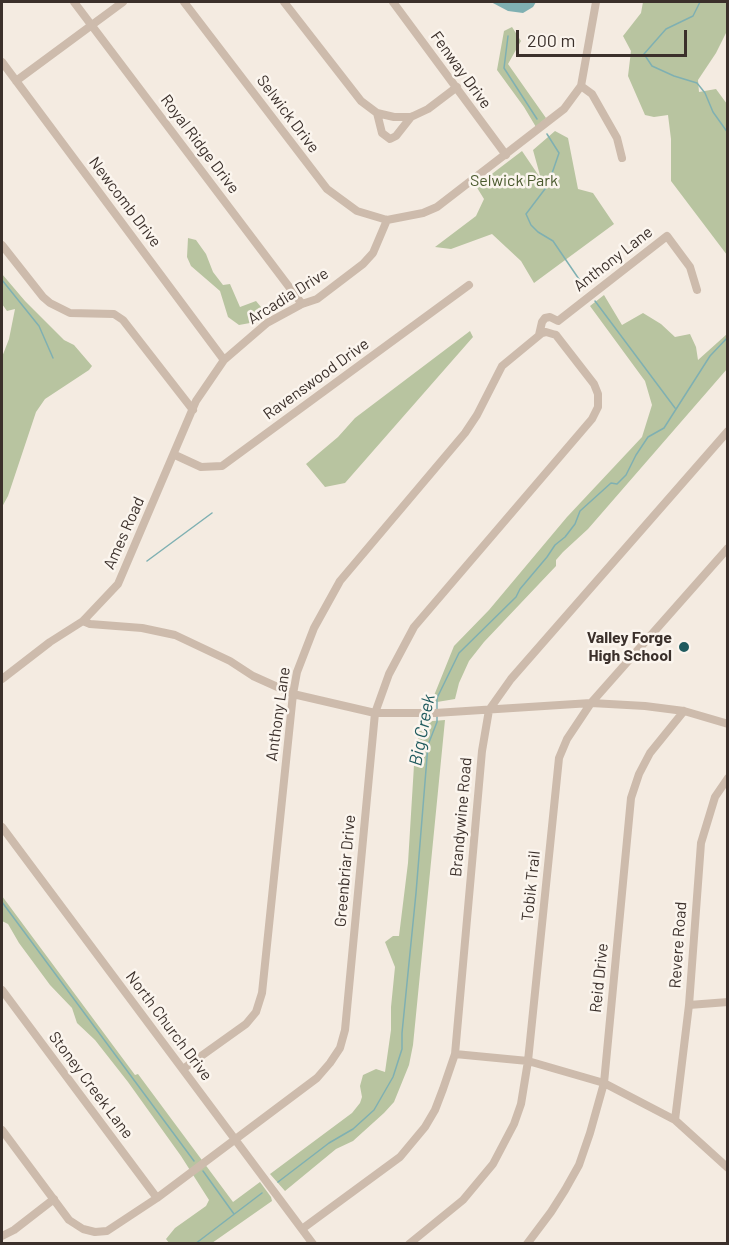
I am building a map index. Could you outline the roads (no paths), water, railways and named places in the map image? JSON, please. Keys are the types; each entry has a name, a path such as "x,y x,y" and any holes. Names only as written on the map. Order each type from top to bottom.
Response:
{"street":[{"name":"Royal Ridge Drive","path":"74,2 302,304"},
{"path":"16,81 123,2"},
{"name":"Selwick Drive","path":"184,2 327,189 357,211 387,220"},
{"path":"284,2 361,101 377,113 394,117 411,117 428,109 457,87"},
{"name":"Fenway Drive","path":"393,2 506,155"},
{"path":"387,220 423,213 437,207 564,109 581,86 597,2"},
{"name":"Newcomb Drive","path":"2,62 224,360"},
{"path":"581,86 592,94 617,138 622,158"},
{"path":"377,113 383,134 390,139 398,135 411,117"},
{"name":"Arcadia Drive","path":"224,360 267,323 302,304 317,299 363,264 373,253 387,220"},
{"name":"Anthony Lane","path":"183,1069 246,1024 256,1012 262,993 297,672 314,628 340,580 465,434 502,366 539,335 545,318 550,317 558,321 667,236 690,267 697,290"},
{"path":"2,245 50,303 70,313 114,314 123,320 193,410"},
{"name":"Ravenswood Drive","path":"175,454 201,467 222,466 469,285"},
{"path":"539,335 546,332 556,335 559,327 558,321"},
{"name":"Greenbriar Drive","path":"2,1130 69,1220 83,1229 95,1232 107,1231 157,1198 317,1078 340,1048 345,1030 375,713 389,674 414,627 592,419 598,407 598,394 594,384 556,335"},
{"name":"Ames Road","path":"2,679 82,621 118,584 193,410 203,390 224,360"},
{"name":"Brandywine Road","path":"303,1228 400,1157 425,1127 435,1110 455,1054 482,751 489,710 511,679 728,431"},
{"name":"Tobik Trail","path":"409,1244 463,1200 493,1164 518,1114 528,1061 559,758 567,739 591,703 728,548"},
{"path":"94,609 103,625"},
{"path":"82,621 142,628 175,636 230,661 253,676 293,694 375,713 439,713 591,703 684,711 728,724"},
{"name":"Reid Drive","path":"526,1244 551,1212 579,1165 590,1133 604,1083 631,798 639,774 650,753 684,711"},
{"name":"Revere Road","path":"675,1120 689,1005 701,843 715,797 728,778"},
{"name":"North Church Drive","path":"2,826 313,1244"},
{"name":"Stoney Creek Lane","path":"2,990 157,1198"},
{"path":"689,1005 728,1002"},
{"path":"455,1054 528,1061 604,1083 675,1120 728,1168"},
{"path":"2,1236 14,1230 54,1199"}],"water":[{"path":"491,2 536,2 533,7 523,13 508,11"}],"waterway":[{"name":"Big Creek","path":"700,2 693,16 666,29 644,54 652,66 697,83 728,133"},
{"path":"508,36 504,68 537,119"},
{"path":"547,134 559,153 548,185 526,214 531,225 553,241 585,288"},
{"path":"2,280 39,326 53,358"},
{"path":"595,301 675,408"},
{"name":"Big Creek","path":"437,711 437,698 459,653 516,597 555,545 575,524 580,511 611,483 617,484 626,475 648,437 664,428 710,356 728,337"},
{"path":"147,561 212,513"},
{"name":"Big Creek","path":"278,1182 329,1143 353,1129 374,1110 393,1077 402,1049 428,745 437,722 437,715"},
{"path":"2,902 194,1161"},
{"path":"203,1171 234,1214"},
{"name":"Big Creek","path":"195,1244 262,1193"}],"place":[{"name":"Valley Forge High School","path":"684,647"}],"park label":[{"name":"Selwick Park","path":"514,181"}]}
